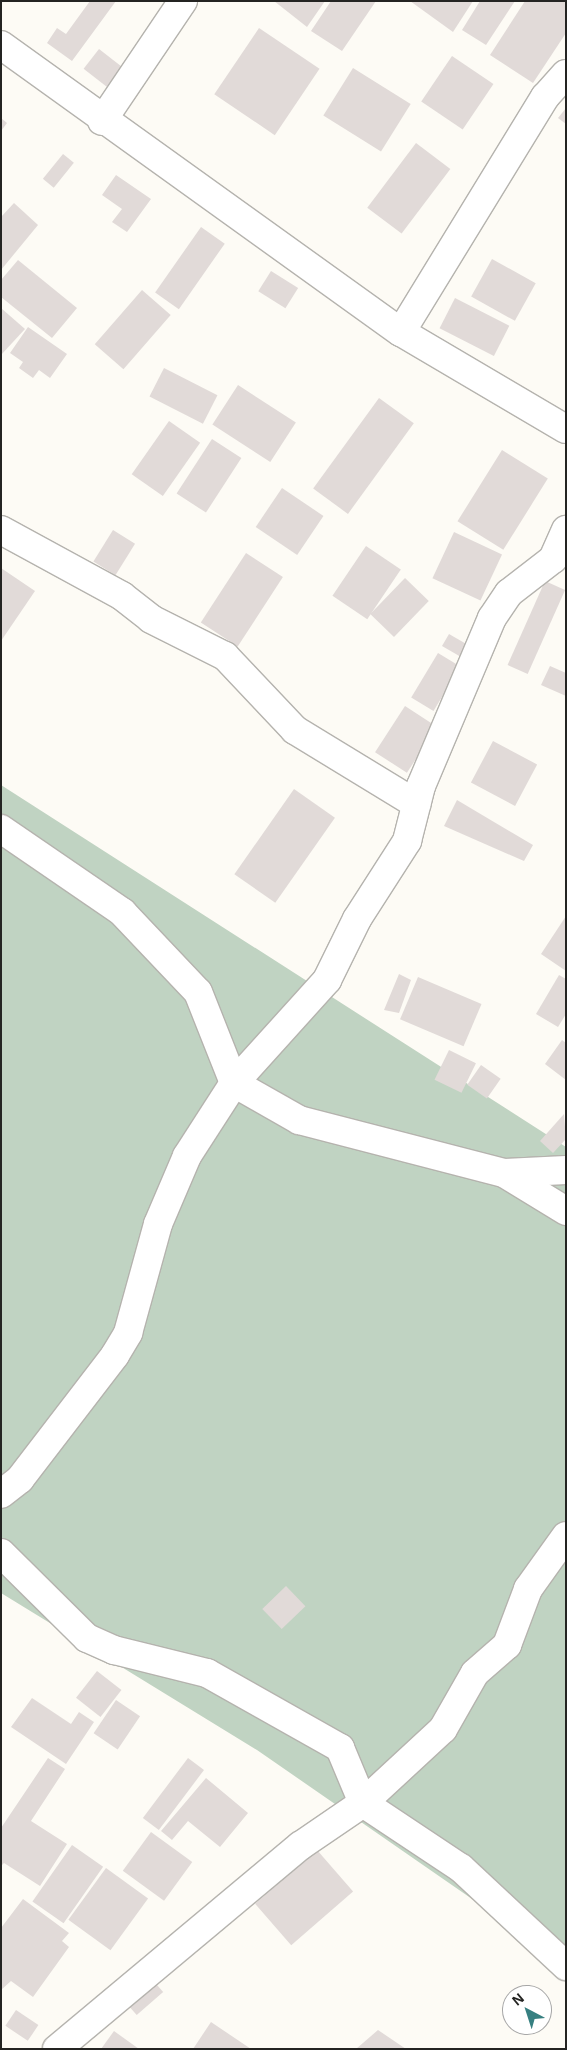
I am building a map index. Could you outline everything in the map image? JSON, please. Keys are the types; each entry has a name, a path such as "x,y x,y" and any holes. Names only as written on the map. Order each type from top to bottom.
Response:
{"street":[{"path":"102,121 183,1"},
{"path":"1,45 102,121 401,332 566,429"},
{"path":"401,332 545,97 566,74"},
{"path":"1,530 122,596 151,619 224,656 295,730 416,804"},
{"path":"1,1494 20,1479 115,1355 128,1333 158,1224 187,1156 234,1083 327,980 357,919 406,842 416,804 492,618 509,593 560,561 566,530"},
{"path":"1,829 122,912 198,992 234,1083 299,1120 504,1173 566,1211"},
{"path":"504,1173 566,1170"},
{"path":"57,2049 300,1846 364,1803 443,1729 475,1673 507,1645 528,1589 566,1536"},
{"path":"1,1553 87,1638 114,1650 207,1673 316,1731 340,1748 364,1803 461,1868 566,1966"}],"green space":[{"path":"1,785 566,1147 566,1964 257,1750 1,1593"}],"building":[{"path":"90,1 116,1 72,61 47,43 57,28 66,34"},
{"path":"274,1 325,1 307,27"},
{"path":"331,1 376,1 342,51 311,31"},
{"path":"410,1 473,1 453,32"},
{"path":"480,1 515,1 486,45 462,30"},
{"path":"525,1 566,1 566,33 533,83 490,55"},
{"path":"259,28 320,69 275,135 214,94"},
{"path":"99,49 125,69 110,89 84,69"},
{"path":"452,56 493,84 463,130 421,102"},
{"path":"353,68 411,104 381,152 323,115"},
{"path":"566,108 566,124 558,118"},
{"path":"1,118 7,123 1,131"},
{"path":"416,143 450,169 402,234 367,208"},
{"path":"63,154 74,163 54,188 43,179"},
{"path":"116,175 151,199 127,232 112,222 122,209 102,195"},
{"path":"14,203 38,225 1,270 1,217"},
{"path":"201,227 225,244 179,309 155,293"},
{"path":"492,259 536,283 515,321 471,297"},
{"path":"18,260 77,308 52,338 1,297 1,280"},
{"path":"271,271 298,288 285,308 258,291"},
{"path":"142,290 171,315 123,369 95,344"},
{"path":"455,298 509,326 494,356 440,328"},
{"path":"1,308 25,329 1,355"},
{"path":"28,327 67,354 50,378 39,370 33,378 19,368 23,362 10,353"},
{"path":"164,368 217,395 203,424 149,397"},
{"path":"238,385 296,423 270,462 212,424"},
{"path":"379,398 414,423 348,514 313,489"},
{"path":"169,421 200,443 163,496 132,474"},
{"path":"212,439 241,458 206,513 177,494"},
{"path":"502,450 548,479 503,550 457,521"},
{"path":"282,488 323,516 297,555 256,527"},
{"path":"113,530 135,544 115,575 93,561"},
{"path":"454,532 502,554 480,601 432,578"},
{"path":"366,546 401,569 367,619 332,596"},
{"path":"246,553 283,577 238,647 201,623"},
{"path":"1,568 35,591 1,641"},
{"path":"405,578 429,601 394,637 370,614"},
{"path":"545,581 565,590 528,674 508,665"},
{"path":"449,634 470,646 463,658 442,646"},
{"path":"438,653 460,666 434,711 411,698"},
{"path":"550,666 566,673 566,696 541,685"},
{"path":"405,706 437,727 407,773 375,752"},
{"path":"493,741 537,764 515,806 471,782"},
{"path":"294,789 335,818 275,903 234,874"},
{"path":"457,800 533,845 524,861 444,826"},
{"path":"566,916 566,971 541,954"},
{"path":"399,974 411,980 399,1013 384,1010"},
{"path":"559,975 566,979 566,1014 558,1027 536,1014"},
{"path":"418,977 482,1004 464,1046 400,1019"},
{"path":"562,1040 566,1043 566,1080 545,1064"},
{"path":"449,1050 476,1063 461,1093 435,1080"},
{"path":"481,1065 501,1079 487,1098 467,1085"},
{"path":"564,1114 566,1139 553,1153 540,1141"},
{"path":"286,1586 305,1606 282,1629 262,1609"},
{"path":"97,1671 121,1690 100,1717 76,1698"},
{"path":"32,1698 71,1724 79,1712 94,1722 66,1764 11,1727"},
{"path":"116,1700 140,1716 118,1749 94,1733"},
{"path":"48,1758 65,1769 31,1821 67,1844 40,1886 4,1863 1,1866 1,1828"},
{"path":"188,1758 204,1770 159,1830 143,1818"},
{"path":"206,1778 248,1813 220,1847 188,1821 172,1840 161,1831"},
{"path":"151,1832 192,1862 164,1901 123,1871"},
{"path":"72,1845 103,1867 64,1923 32,1902"},
{"path":"317,1850 353,1892 291,1945 255,1904"},
{"path":"106,1868 148,1899 110,1950 68,1920"},
{"path":"23,1899 69,1933 62,1941 69,1947 33,1997 11,1981 1,1990 1,1928"},
{"path":"150,1977 163,1992 137,2015 124,2000"},
{"path":"16,2010 38,2025 28,2041 5,2026"},
{"path":"211,2022 251,2049 193,2049"},
{"path":"378,2030 406,2049 356,2049"},
{"path":"114,2031 139,2049 101,2049"}]}
